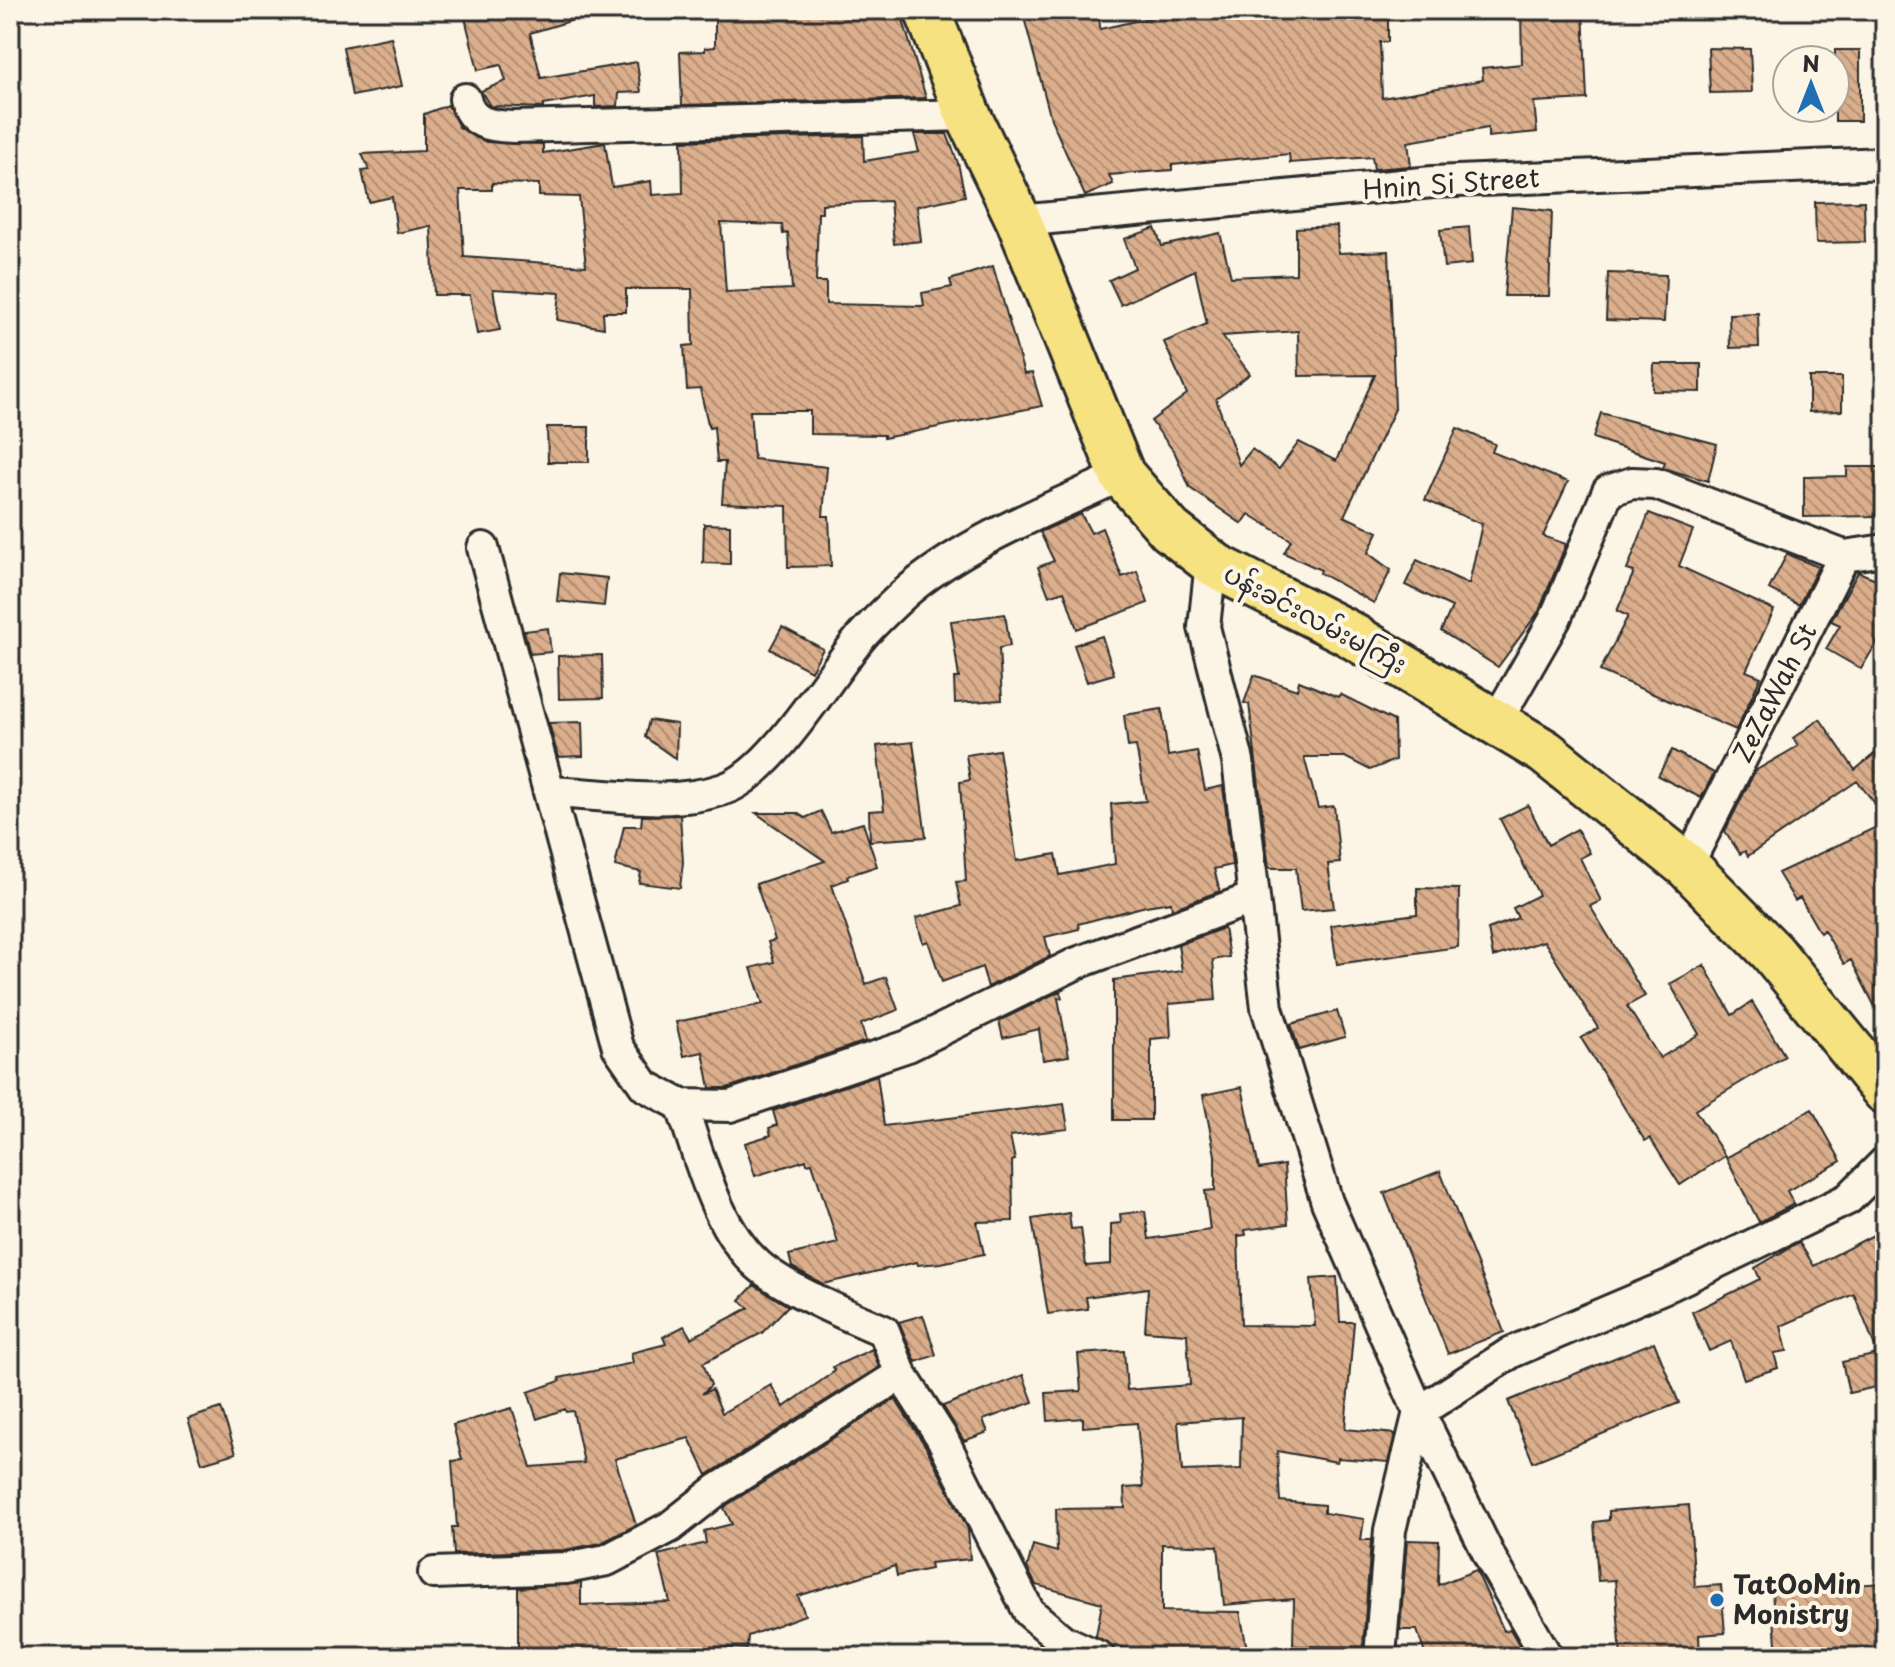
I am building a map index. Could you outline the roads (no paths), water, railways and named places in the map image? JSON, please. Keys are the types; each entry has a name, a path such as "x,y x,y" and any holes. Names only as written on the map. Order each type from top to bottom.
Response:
{"main road":[{"name":"ပန်းခင်းလမ်းမကြီး","path":"927,10 968,115 1019,221 1122,475 1170,530 1211,562 1346,632 1545,752 1687,866 1772,952 1885,1091"}],"street":[{"path":"465,99 468,111 486,126 968,115"},
{"name":"Hnin Si Street","path":"1019,221 1433,182 1885,163"},
{"path":"549,792 678,797 726,789 754,770 779,744 862,635 906,593 958,555 1122,475"},
{"path":"1496,722 1555,619 1608,491 1632,483 1656,484 1844,556 1885,550"},
{"path":"483,548 618,1047 645,1086 681,1105 730,1106 908,1046 1077,963 1253,898"},
{"name":"ZeZaWah St","path":"1687,866 1844,556"},
{"path":"1211,562 1204,627 1238,761 1267,1008 1327,1202 1419,1412 1492,1561 1547,1657"},
{"path":"681,1105 726,1223 758,1265 827,1306 884,1331 901,1374 942,1438 1029,1612 1062,1640 1099,1657"},
{"path":"1380,1657 1390,1530 1419,1412 1512,1352 1670,1285 1848,1199 1885,1162"},
{"path":"434,1573 553,1569 607,1560 670,1527 717,1490 901,1374"}],"place":[{"name":"TatOoMin Monistry","path":"1717,1600"}]}
